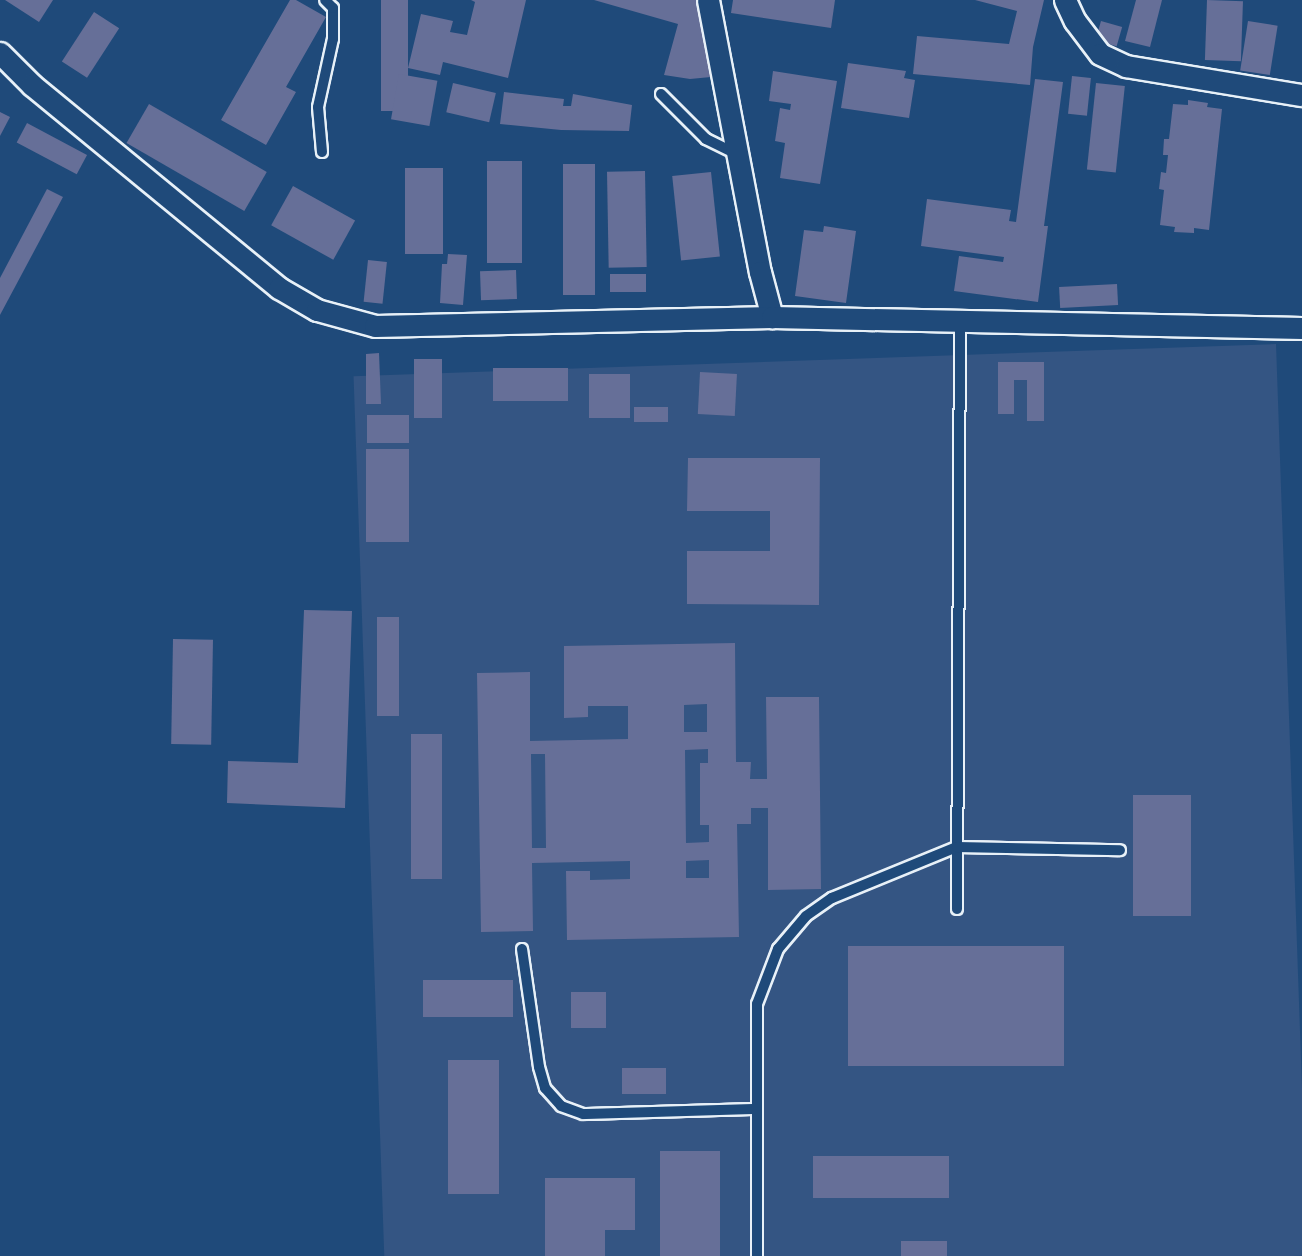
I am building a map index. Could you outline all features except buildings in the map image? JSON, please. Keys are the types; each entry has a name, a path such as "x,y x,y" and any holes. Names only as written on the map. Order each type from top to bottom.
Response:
{"street":[{"path":"708,0 760,272 772,317"},
{"path":"1065,0 1075,21 1100,54 1126,66 1302,95"},
{"path":"0,53 32,85 279,288 317,310 375,326 772,317 1302,328"}],"lane":[{"path":"322,152 318,107 333,39 333,8 325,0"},
{"path":"661,94 706,139 738,155"},
{"path":"957,909 960,322"},
{"path":"757,1256 757,1004 778,950 806,916 832,898 957,847 1120,850"},
{"path":"522,949 539,1067 545,1088 561,1106 583,1114 756,1109"}],"shaded area":[{"path":"1276,344 1302,1089 1302,1256 384,1256 354,376"}]}
